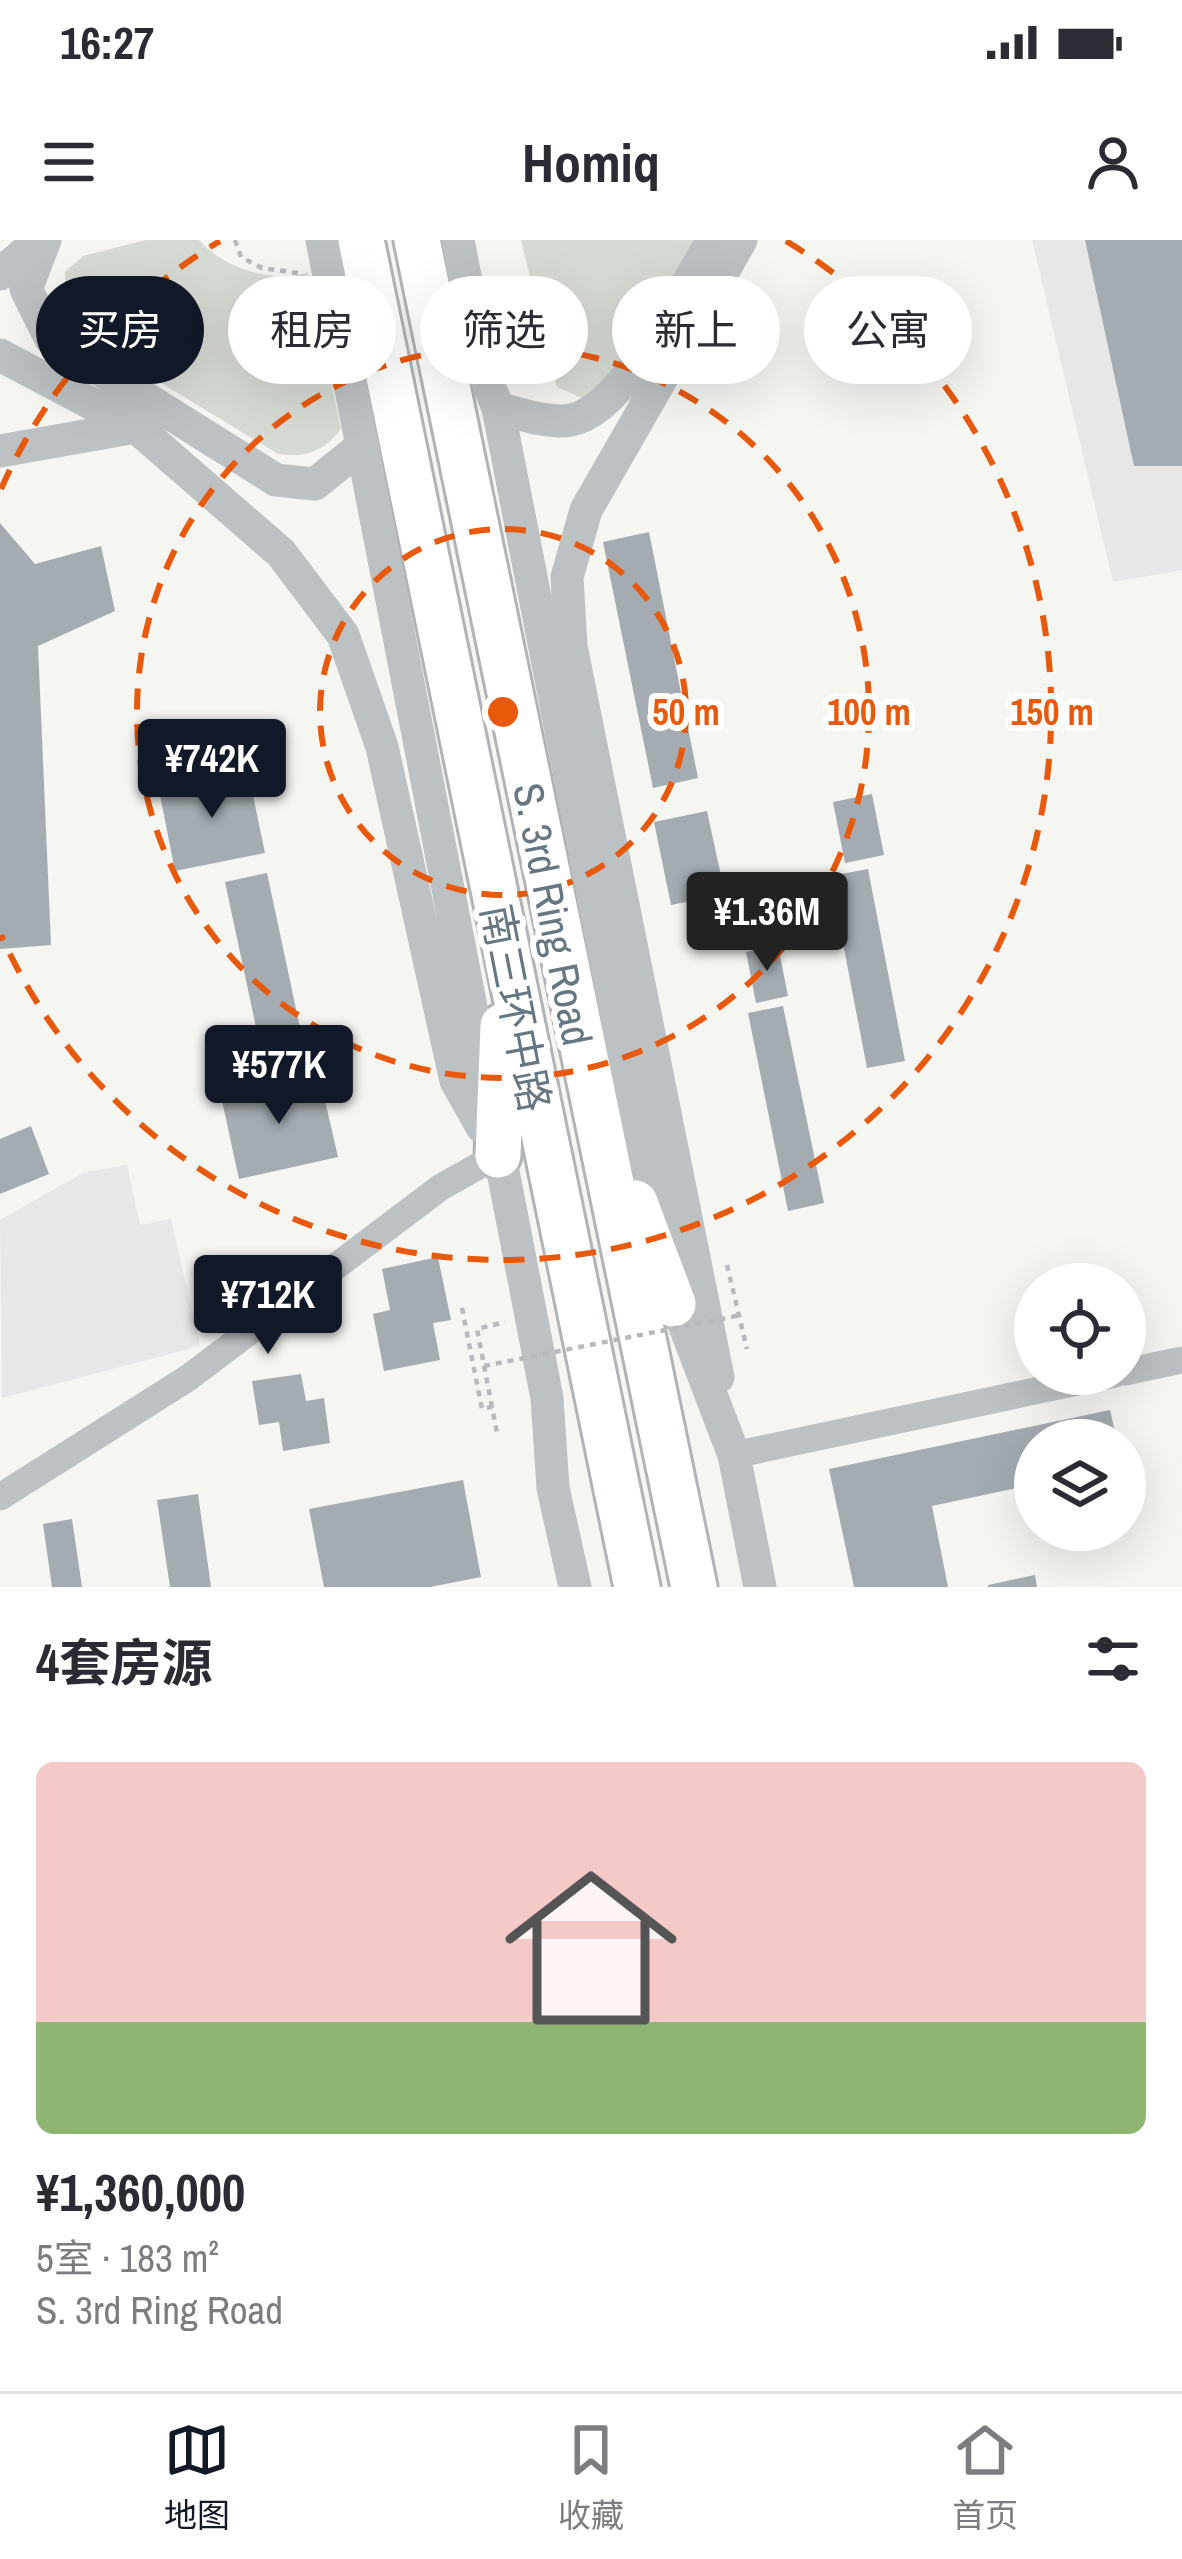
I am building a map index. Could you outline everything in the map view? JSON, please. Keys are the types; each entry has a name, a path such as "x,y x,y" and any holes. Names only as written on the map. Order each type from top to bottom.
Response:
{"highway":[{"name":"S. 3rd Ring Road","path":"361,240 637,1587"},
{"name":"S. 3rd Ring Road","path":"417,240 694,1587"},
{"path":"498,1154 506,952"},
{"path":"582,1059 673,1304"}],"street":[{"path":"0,274 43,240"},
{"path":"43,240 26,289 51,339 276,481 315,484 362,446"},
{"name":"南三环中路","path":"322,240 548,1398 553,1488 575,1587"},
{"path":"458,240 484,373 498,408 673,1304 734,1455"},
{"path":"498,408 568,421 597,411 624,381 713,240"},
{"path":"741,240 586,510 567,577 571,646 760,1587"},
{"path":"0,355 136,427 281,553 343,635 382,747 456,1081 498,1154 441,1187 188,1378 0,1497"},
{"path":"0,452 136,427"},
{"path":"1146,1368 1182,1360"},
{"path":"734,1455 1016,1395"}],"path":[{"path":"235,240 241,257 262,268 308,272"},
{"path":"731,1264 747,1349"},
{"path":"462,1308 482,1409 492,1406"},
{"path":"484,1366 741,1315"},
{"path":"477,1329 497,1433"}],"shaded area":[{"path":"146,240 199,240 234,265 279,276 228,276 228,384 332,384 341,429 314,451 278,454 163,384 204,384 204,276 65,276 83,256"},
{"path":"521,240 705,240 683,276 612,276 612,384 618,384 582,398 556,384 588,384 588,276 530,276"},
{"path":"1032,240 1182,240 1182,570 1113,582"},
{"path":"127,1165 140,1225 171,1219 200,1346 2,1398 0,1220 83,1173"}],"building":[{"path":"1085,240 1182,240 1182,466 1134,466"},
{"path":"0,523 35,564 101,546 115,611 38,646 51,945 0,949"},
{"path":"649,532 698,778 653,788 603,542"},
{"path":"248,771 265,853 175,871 159,790"},
{"path":"872,794 884,855 845,863 833,802"},
{"path":"707,811 725,894 671,905 654,822"},
{"path":"868,869 905,1061 867,1068 830,876"},
{"path":"267,873 308,1065 266,1074 225,882"},
{"path":"778,946 788,996 756,1003 746,952"},
{"path":"783,1006 824,1203 788,1211 748,1013"},
{"path":"319,1074 338,1157 239,1179 221,1096"},
{"path":"31,1126 49,1174 0,1194 0,1139"},
{"path":"438,1257 451,1320 433,1323 440,1360 384,1371 373,1314 390,1310 382,1269"},
{"path":"301,1374 306,1401 324,1398 330,1443 283,1451 279,1422 259,1425 252,1381"},
{"path":"1110,1410 1112,1419 1067,1419"},
{"path":"1014,1430 1014,1488 932,1506 948,1587 854,1587 829,1469"},
{"path":"463,1480 481,1577 430,1587 324,1587 309,1509"},
{"path":"198,1494 211,1587 170,1587 157,1500"},
{"path":"72,1519 82,1587 52,1587 43,1524"},
{"path":"1035,1575 1037,1587 988,1587 988,1585"}]}
